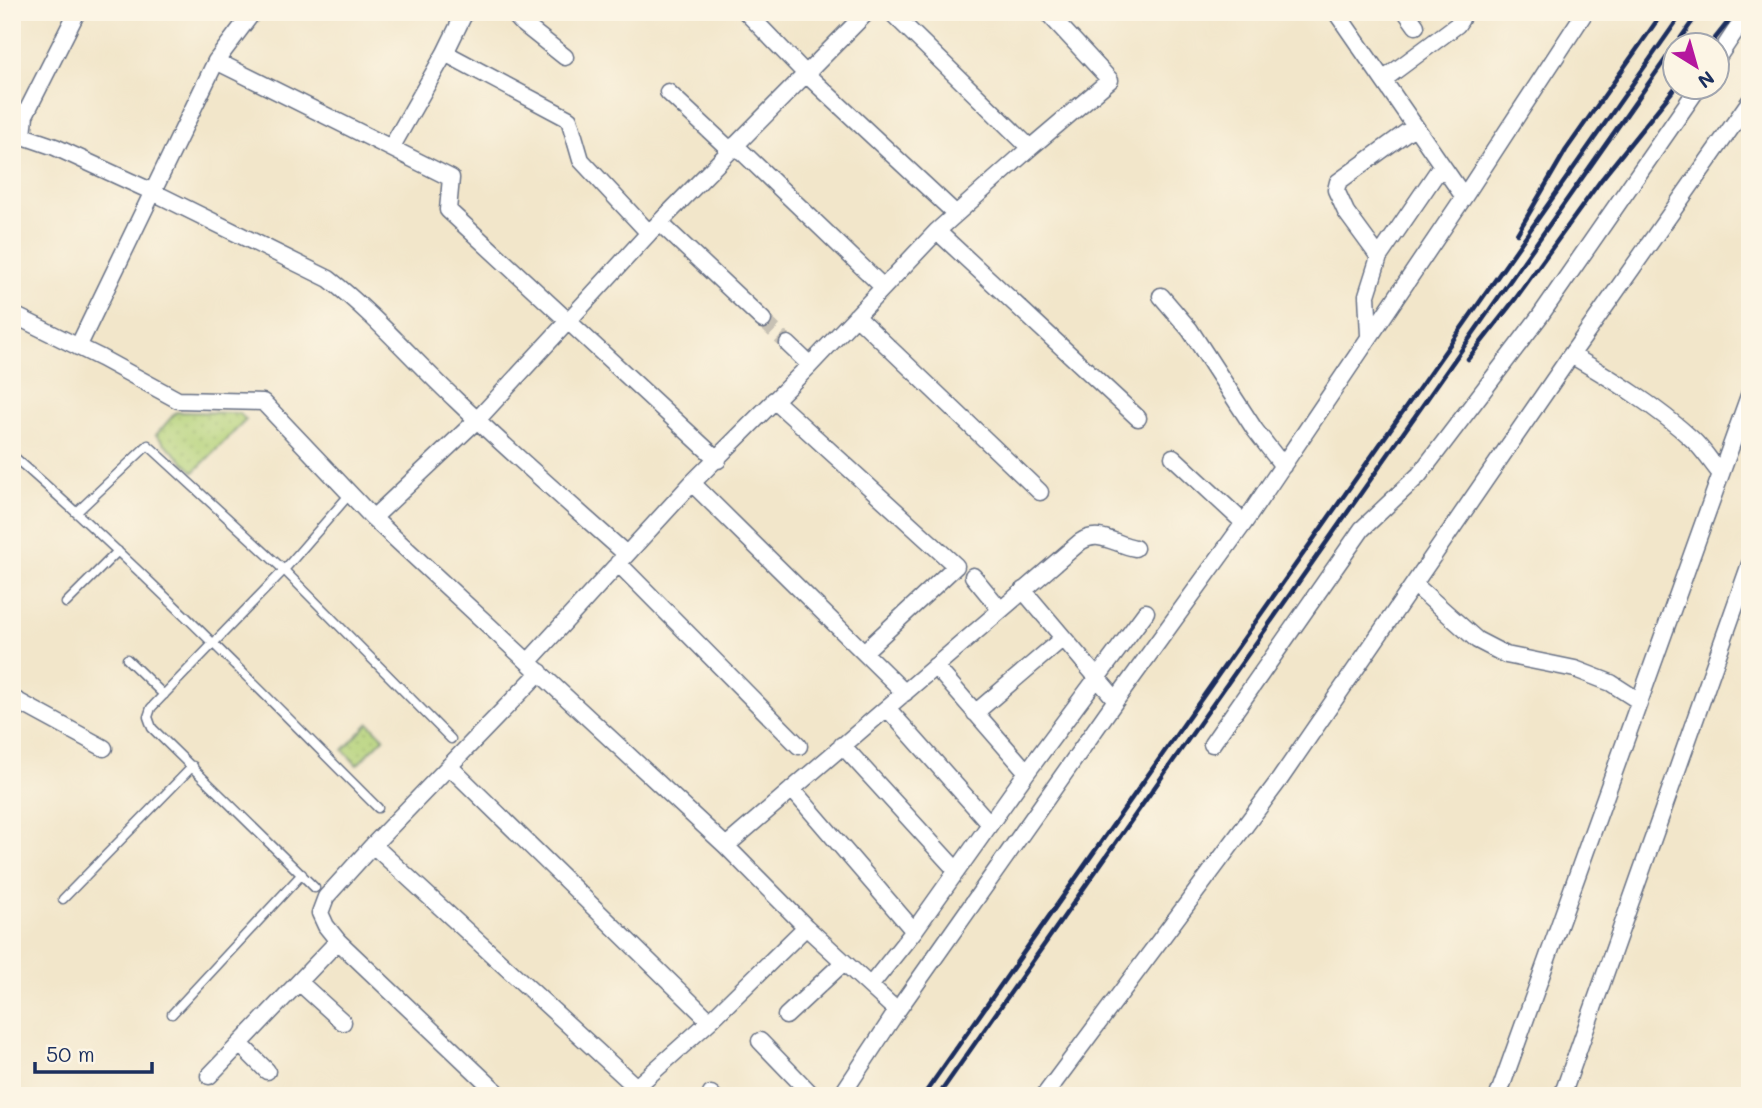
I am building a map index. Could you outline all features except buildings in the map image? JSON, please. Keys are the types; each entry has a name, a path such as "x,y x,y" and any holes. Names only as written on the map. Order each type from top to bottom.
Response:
{"street":[{"path":"77,12 25,115 23,136 55,147 153,192 329,279 349,294 622,558 799,746"},
{"path":"78,347 216,61 253,12"},
{"path":"391,148 465,12"},
{"path":"512,12 565,57"},
{"path":"746,12 806,74 956,214"},
{"path":"373,517 477,420 654,228 867,12"},
{"path":"891,12 1030,148"},
{"path":"500,1096 338,941 320,913 326,897 449,766 622,558 692,483 718,460 937,231 1110,80 1047,12"},
{"path":"1336,12 1464,197"},
{"path":"1406,12 1416,26"},
{"path":"1383,80 1459,23 1460,12"},
{"path":"841,1096 897,1011 1244,523 1585,12"},
{"path":"1730,40 1748,12"},
{"path":"445,53 569,119 581,160 654,228 763,320"},
{"path":"216,61 451,178 448,211 718,460"},
{"path":"668,92 732,147 882,286"},
{"path":"1212,744 1355,538 1375,515 1419,475 1540,316 1688,102"},
{"path":"1044,1096 1280,779 1571,355 1750,102"},
{"path":"1379,257 1346,212 1335,190 1338,182 1415,126"},
{"path":"1369,335 1367,295 1379,257 1442,165"},
{"path":"937,231 1138,418"},
{"path":"1161,296 1190,330 1248,421 1283,466"},
{"path":"12,314 178,400 263,402 349,495 726,846 806,927 897,1011"},
{"path":"856,316 1040,492"},
{"path":"788,344 810,365"},
{"path":"1571,355 1663,415 1694,441 1720,473"},
{"path":"1498,1096 1750,393"},
{"path":"774,400 956,566 865,651"},
{"path":"1173,457 1244,523"},
{"path":"692,483 905,693"},
{"path":"726,846 1000,609 1089,536 1097,535 1135,548"},
{"path":"1562,1096 1750,564"},
{"path":"973,576 1000,609"},
{"path":"1415,585 1478,640 1506,655 1574,669 1611,683 1639,701"},
{"path":"1023,590 1116,700"},
{"path":"870,986 914,931 1027,772 1146,612"},
{"path":"975,713 1063,638"},
{"path":"935,666 1027,772"},
{"path":"12,698 104,748"},
{"path":"887,708 990,824"},
{"path":"842,745 957,871"},
{"path":"449,766 709,1021"},
{"path":"792,789 914,931"},
{"path":"373,845 631,1091 709,1021 806,927"},
{"path":"209,1076 338,941"},
{"path":"786,1016 844,962"},
{"path":"299,982 343,1022"},
{"path":"760,1041 813,1096"},
{"path":"240,1044 267,1071"}],"lane":[{"path":"77,512 155,438"},
{"path":"148,445 284,570 451,739"},
{"path":"12,455 118,551 377,808"},
{"path":"315,888 152,728 148,718 151,708 284,570 349,495"},
{"path":"66,603 118,551"},
{"path":"127,659 164,695"},
{"path":"63,899 193,766"},
{"path":"172,1014 302,874"}],"green space":[{"path":"176,412 239,413 246,420 194,472 156,435"},
{"path":"369,723 384,738 357,765 343,750"}],"tunnel":[{"path":"763,320 788,344"}],"railway":[{"path":"1517,234 1566,150 1663,12"},
{"path":"923,1096 1683,12"},
{"path":"1685,32 1699,12"},
{"path":"1720,32 1736,12"},
{"path":"938,1096 1660,67"},
{"path":"1468,359 1516,298 1601,180 1664,102"}]}
